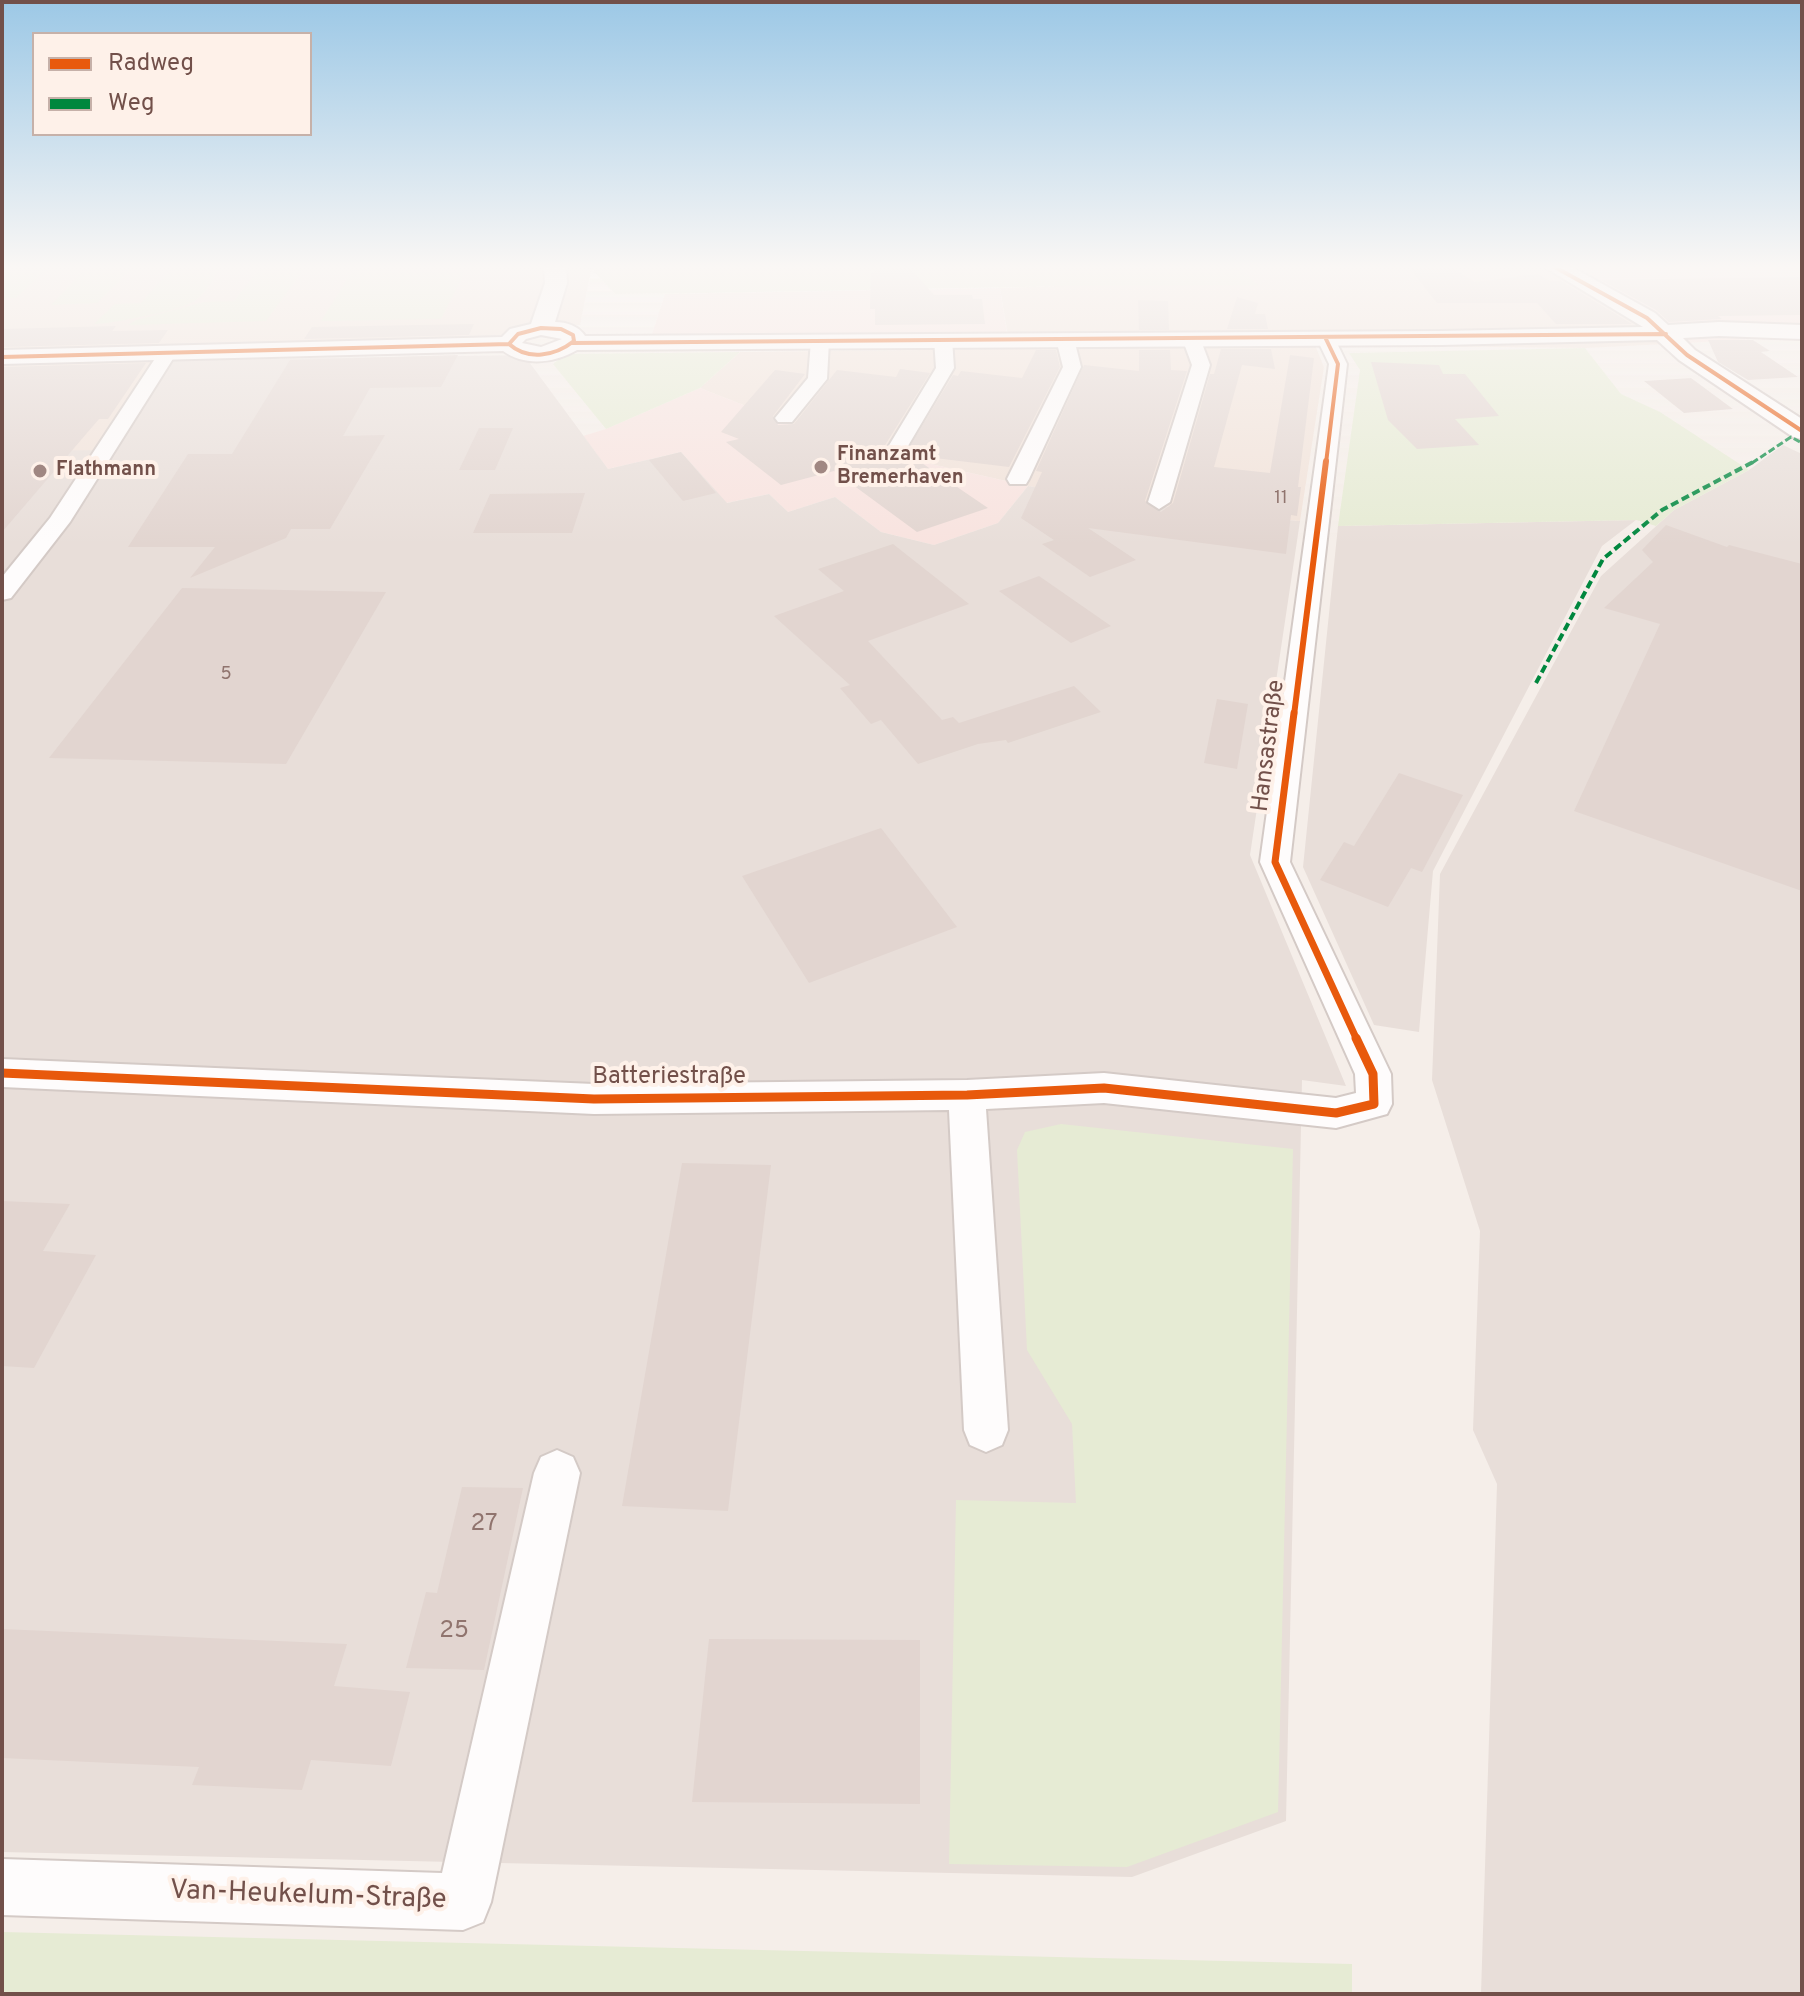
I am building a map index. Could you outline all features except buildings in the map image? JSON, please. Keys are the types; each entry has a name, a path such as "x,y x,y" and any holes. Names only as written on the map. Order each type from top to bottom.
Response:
{"main road":[{"path":"1692,358 1801,430"}],"street":[{"path":"2,593 59,522 164,358"},
{"path":"785,418 817,379 819,358"},
{"path":"895,452 945,368 944,358"},
{"path":"1018,479 1072,367 1070,358"},
{"path":"1159,502 1201,365 1198,358"},
{"name":"Hansastraße","path":"1335,358 1338,364 1275,862 1373,1074 1374,1104 1336,1113"},
{"name":"Batteriestraße","path":"2,1073 594,1099 967,1095 1104,1088 1336,1113"},
{"path":"967,1095 986,1430"},
{"name":"Van-Heukelum-Straße","path":"2,1887 463,1902 557,1473"}],"shaded area":[{"path":"2,358 158,358 99,451 2,451"},
{"path":"526,358 608,469 681,452 727,503 769,494 788,512 835,497 881,532 934,545 998,523 1028,486 1229,516 1300,521 1250,855 1346,1086 1302,1080 1286,1821 1132,1877 2,1852 2,451 116,450 173,360"},
{"path":"733,358 1320,358 1324,367 1300,521 1229,516 1028,486 891,455 784,421 700,388"},
{"name":"Finanzamt Bremerhaven","path":"700,388 784,421 891,455 1028,486 998,523 934,545 881,532 835,497 788,512 769,494 726,503 681,452 608,469 583,436"},
{"path":"1783,445 1802,454 1802,1994 1481,1994 1497,1484 1473,1430 1480,1231 1432,1080 1440,874 1601,576 1674,510 1749,470"},
{"path":"1636,520 1602,546 1433,871 1419,1032 1374,1025 1303,867 1338,526"}],"green space":[{"path":"561,358 733,358 700,388 606,429 553,364"},
{"path":"1352,358 1593,358 1621,394 1660,412 1749,470 1674,510 1656,526 1636,520 1338,526 1360,370"},
{"path":"1061,1124 1293,1149 1278,1812 1127,1867 949,1864 956,1500 1076,1503 1072,1424 1027,1350 1017,1150 1025,1132"},
{"path":"2,1932 1352,1964 1352,1994 2,1994"}],"marked path":[{"path":"1536,683 1603,559 1662,510 1744,468 1791,437 1802,443"}],"cycle path":[{"path":"2,1073 594,1099 967,1095 1104,1088 1336,1113 1374,1104 1373,1074 1275,862 1338,364 1335,358"},
{"path":"1692,358 1802,431"}],"place":[{"name":"Finanzamt Bremerhaven","path":"821,467"},
{"name":"Flathmann","path":"40,471"}]}
